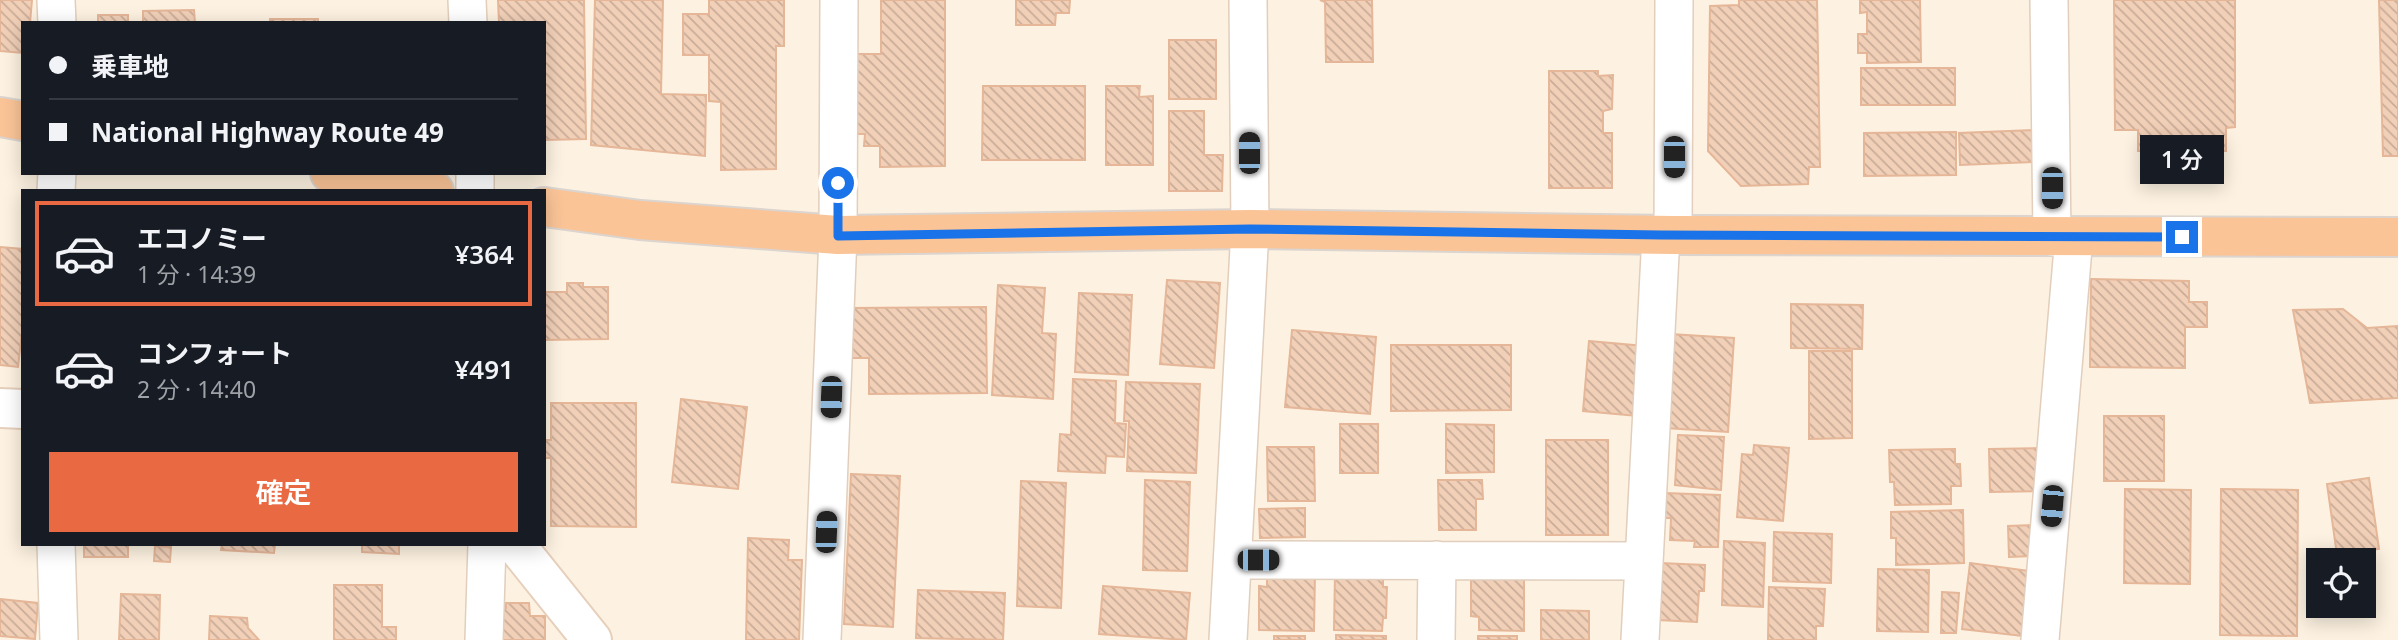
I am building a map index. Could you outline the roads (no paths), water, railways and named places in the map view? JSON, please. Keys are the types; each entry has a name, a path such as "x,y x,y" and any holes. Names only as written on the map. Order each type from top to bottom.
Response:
{"highway":[{"path":"0,117 21,121"},
{"path":"342,175 422,189"},
{"path":"546,207 639,220 838,236 1250,229 1667,235 2398,237"}],"main road":[{"path":"0,408 21,409"},
{"path":"518,546 592,640"}],"street":[{"path":"56,0 57,21"},
{"path":"467,0 468,21"},
{"path":"822,640 838,236 839,0"},
{"path":"1228,640 1250,229 1248,0"},
{"path":"1640,640 1643,561 1667,235 1674,0"},
{"path":"2040,640 2063,237 2049,0"},
{"path":"56,546 59,640"},
{"path":"484,640 487,546"},
{"path":"1233,559 1643,561"},
{"path":"1436,640 1437,560"}]}
